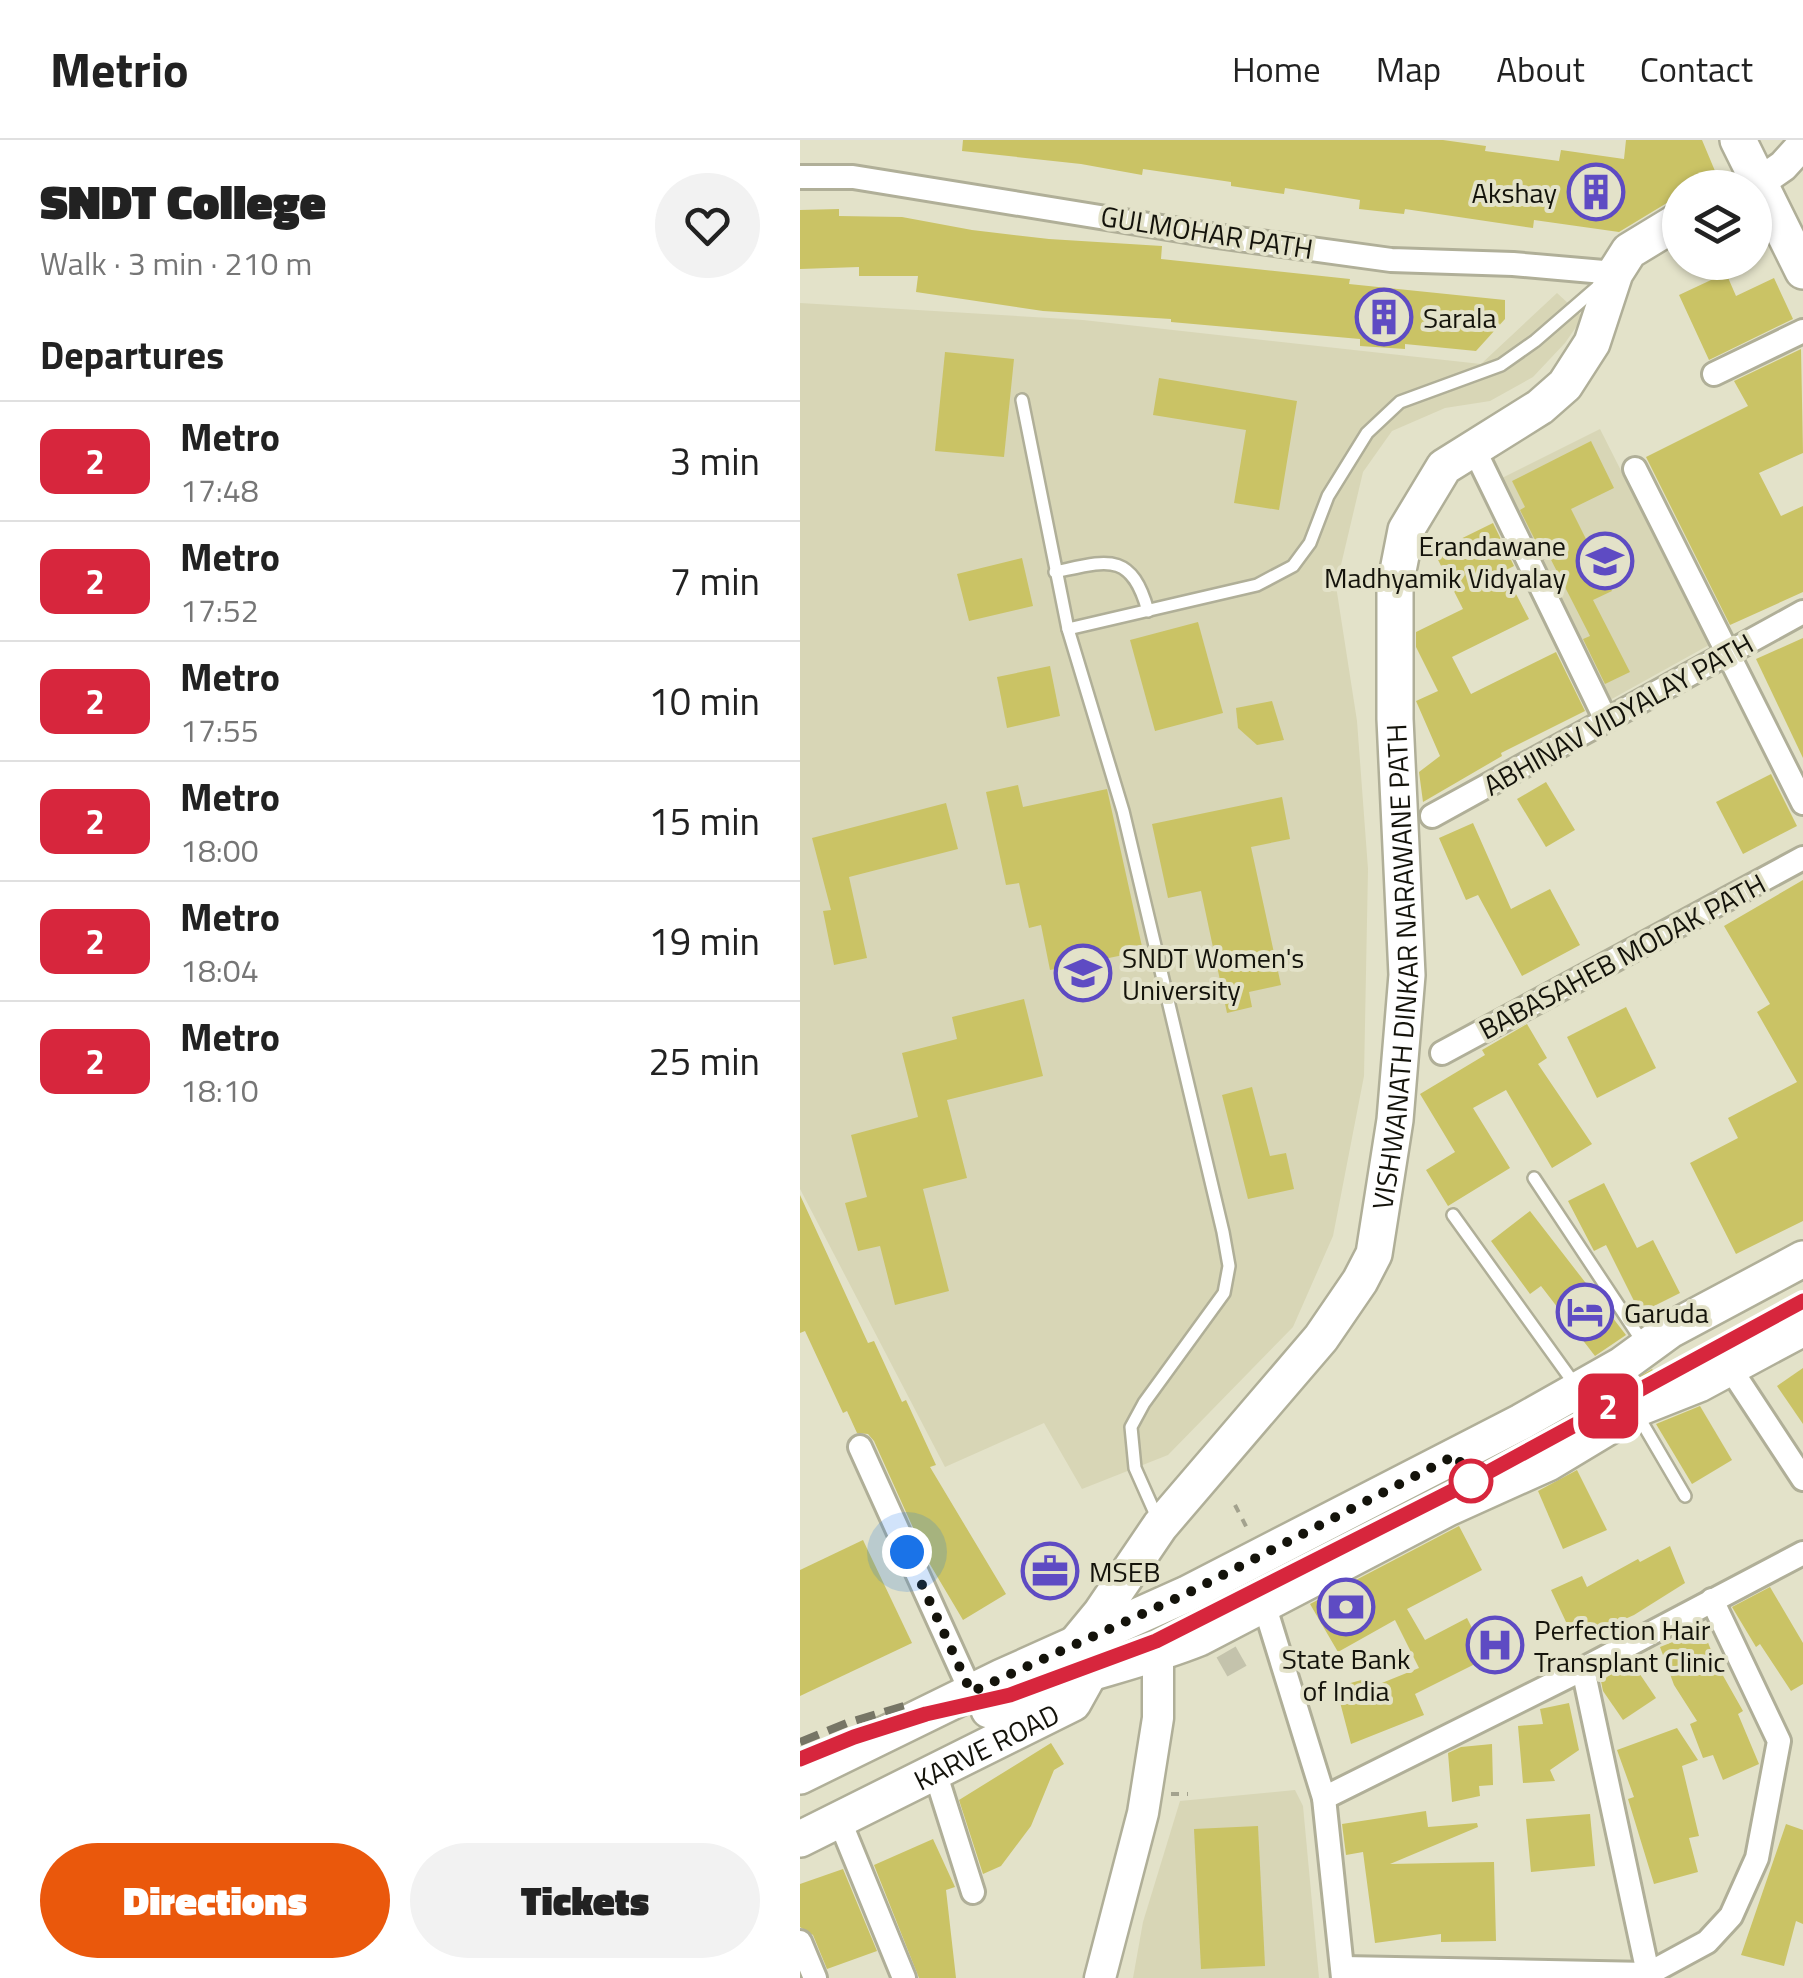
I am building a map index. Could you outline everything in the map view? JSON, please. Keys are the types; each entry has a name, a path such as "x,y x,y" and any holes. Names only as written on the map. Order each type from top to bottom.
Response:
{"main road":[{"path":"1738,140 1773,174 1803,271"},
{"name":"VISHWANATH DINKAR NARAWANE PATH","path":"1080,1662 1101,1612 1160,1526 1321,1338 1374,1254 1394,1120 1407,976 1394,719 1394,586 1406,530 1422,497 1444,467 1540,406 1565,385 1592,343 1615,272 1629,251 1662,231"},
{"path":"1615,272 1639,268 1662,254"},
{"name":"KARVE ROAD","path":"800,1839 1073,1703 1080,1662 1186,1594 1579,1389 1660,1357 1670,1330 1803,1259"},
{"path":"1638,1408 1660,1357 1803,1278"},
{"path":"1660,1357 1803,1310"},
{"path":"800,1804 978,1702 1020,1694 1080,1662 1158,1654 1199,1638 1448,1508 1548,1463 1638,1408 1700,1384 1803,1328"},
{"name":"KARVE ROAD","path":"800,1776 978,1702"}],"street":[{"name":"GULMOHAR PATH","path":"800,177 853,177 1390,260 1615,272"},
{"path":"1714,374 1803,331"},
{"path":"1473,447 1606,720"},
{"path":"1635,469 1803,803"},
{"name":"ABHINAV VIDYALAY PATH","path":"1432,816 1803,612"},
{"name":"BABASAHEB MODAK PATH","path":"1442,1053 1803,858"},
{"path":"1730,1368 1803,1479"},
{"path":"860,1448 978,1702"},
{"path":"1324,1798 1803,1554"},
{"path":"1264,1604 1324,1798 1343,1973 1649,1976 1707,1942 1732,1916 1756,1858 1779,1741 1712,1600"},
{"path":"1100,1978 1144,1813 1158,1718 1158,1654"},
{"path":"1583,1669 1649,1976"},
{"path":"935,1772 973,1892"},
{"path":"838,1820 904,1978"},
{"path":"800,1942 814,1978"}],"lane":[{"path":"1068,629 1257,585 1293,566 1310,543 1328,496 1367,433 1400,402 1501,365 1615,272"},
{"path":"1022,400 1068,629 1123,810 1228,1266 1224,1294 1131,1426 1135,1468 1160,1526"},
{"path":"1055,572 1104,561 1117,565 1135,578 1148,611"},
{"path":"1534,1178 1660,1357"},
{"path":"1453,1215 1579,1389"},
{"path":"1638,1408 1685,1496"}],"shaded area":[{"name":"SNDT Women's University","path":"1557,293 1583,317 1533,377 1490,401 1445,408 1392,431 1363,472 1336,586 1357,721 1368,869 1364,1076 1333,1236 1293,1327 1168,1455 1082,1489 1044,1423 945,1467 800,1189 800,303 1083,320 1481,364"},
{"name":"Erandawane Madhyamik Vidyalay","path":"1600,429 1709,645 1610,700 1502,478"},
{"path":"1295,1790 1303,1806 1319,1978 1133,1978 1143,1922 1180,1801"}],"building":[{"path":"963,140 1443,140 1486,146 1485,151 1559,161 1561,150 1624,159 1626,140 1702,140 1715,170 1662,170 1662,206 1619,232 1534,220 1533,228 1405,209 1404,214 1359,209 1360,200 1285,188 1284,194 1143,169 1142,175 962,151"},
{"path":"839,209 839,216 902,217 1049,239 1162,246 1161,259 1505,300 1505,319 1476,351 1405,344 1405,349 1360,346 1360,339 1171,319 1043,311 916,292 918,276 859,276 859,267 800,269 800,210"},
{"path":"1774,278 1793,319 1709,360 1679,295 1711,280 1729,280 1736,296"},
{"path":"1801,349 1803,453 1759,473 1781,516 1803,506 1803,592 1730,625 1646,457 1748,406 1734,381"},
{"path":"945,352 1014,359 1004,457 935,451"},
{"path":"1159,378 1297,401 1279,510 1234,503 1246,430 1153,415"},
{"path":"1591,441 1614,488 1571,509 1612,591 1593,600 1630,672 1605,684 1583,639 1590,636 1546,550 1541,552 1520,510 1525,507 1512,481"},
{"path":"1493,523 1514,566 1504,571 1529,619 1452,657 1471,694 1556,652 1585,711 1501,753 1502,756 1423,802 1419,772 1440,756 1416,701 1438,691 1416,647 1416,632 1463,609 1434,552"},
{"path":"1022,558 1033,606 969,621 957,574"},
{"path":"1198,622 1223,713 1155,731 1130,640"},
{"path":"1803,638 1803,758 1756,659"},
{"path":"1050,666 1060,716 1007,728 997,677"},
{"path":"1272,701 1284,740 1257,745 1238,728 1236,708"},
{"path":"1771,774 1797,826 1743,854 1716,802"},
{"path":"1546,782 1575,830 1546,847 1517,799"},
{"path":"1018,785 1023,807 1107,789 1143,951 1050,970 1041,925 1029,928 1019,883 1006,885 986,792"},
{"path":"1282,797 1290,839 1251,847 1281,985 1249,992 1252,1007 1227,1013 1201,891 1168,898 1152,824"},
{"path":"946,803 958,849 849,877 867,958 834,965 823,911 831,910 812,838"},
{"path":"1473,823 1511,909 1550,889 1580,945 1522,976 1478,895 1466,900 1439,838"},
{"path":"1803,880 1803,1221 1736,1254 1690,1163 1738,1138 1728,1118 1797,1082 1757,1012 1770,1004 1724,926"},
{"path":"1024,999 1043,1076 947,1100 967,1178 923,1189 949,1291 895,1305 880,1246 858,1251 845,1203 867,1197 851,1135 918,1117 902,1053 957,1039 952,1017"},
{"path":"1626,1007 1656,1068 1597,1098 1567,1037"},
{"path":"1527,1024 1547,1058 1538,1064 1592,1144 1552,1168 1506,1090 1473,1108 1510,1168 1448,1206 1426,1170 1455,1152 1420,1094"},
{"path":"1252,1087 1270,1156 1286,1153 1294,1189 1248,1199 1222,1095"},
{"path":"1604,1183 1637,1248 1653,1240 1680,1293 1640,1313 1606,1245 1594,1251 1568,1201"},
{"path":"800,1195 868,1343 874,1341 902,1402 906,1400 936,1465 930,1467 1006,1594 963,1620 928,1561 874,1441 868,1434 857,1433 847,1411 843,1413 805,1331 800,1333"},
{"path":"1530,1211 1626,1335 1595,1356 1541,1286 1530,1294 1491,1241"},
{"path":"1803,1368 1803,1424 1777,1386"},
{"path":"1652,1369 1658,1377 1630,1389 1538,1444 1439,1489 1210,1606 1531,1441"},
{"path":"1700,1406 1732,1460 1692,1484 1656,1424"},
{"path":"1577,1470 1607,1530 1563,1549 1538,1491"},
{"path":"1459,1526 1482,1570 1407,1609 1425,1640 1467,1618 1487,1658 1415,1694 1424,1715 1351,1744 1336,1687 1365,1679 1367,1689 1419,1668 1395,1620 1338,1652 1310,1604"},
{"path":"863,1540 912,1643 800,1696 800,1570"},
{"path":"1670,1546 1685,1583 1634,1615 1575,1641 1551,1590 1582,1576 1587,1587"},
{"path":"1770,1587 1803,1643 1803,1684 1791,1691 1760,1644 1756,1647 1732,1607"},
{"path":"1703,1630 1743,1711 1738,1714 1759,1764 1723,1780 1713,1755 1703,1758 1690,1724 1697,1721 1674,1685 1660,1647"},
{"path":"1631,1661 1656,1698 1623,1720 1603,1691 1601,1681"},
{"path":"1569,1703 1579,1750 1550,1770 1555,1781 1523,1783 1518,1726 1543,1724 1540,1709"},
{"path":"1677,1728 1698,1760 1682,1766 1699,1836 1689,1838 1698,1872 1654,1884 1628,1799 1634,1797 1617,1750"},
{"path":"1051,1743 1064,1764 1054,1770 1031,1826 1001,1866 983,1874 959,1800"},
{"path":"1492,1744 1493,1785 1479,1786 1480,1796 1452,1802 1448,1753 1461,1747"},
{"path":"1426,1811 1428,1827 1477,1823 1478,1827 1390,1864 1494,1862 1496,1941 1441,1942 1441,1934 1375,1943 1363,1852 1346,1855 1342,1824"},
{"path":"1590,1814 1595,1866 1531,1872 1526,1819"},
{"path":"1786,1824 1803,1830 1803,1924 1796,1921 1784,1966 1741,1955"},
{"path":"1258,1826 1265,1966 1201,1969 1194,1829"},
{"path":"933,1839 955,1887 946,1890 956,1978 919,1978 874,1865"},
{"path":"843,1869 877,1951 827,1969 813,1935 800,1927 800,1884"}],"tunnel":[{"path":"1222,1667 1243,1655"}],"railway":[{"path":"800,1759 927,1714 1009,1695 1156,1641 1470,1481 1803,1301"},
{"path":"800,1742 904,1706"}],"metro line":[{"name":"2","path":"800,1759 926,1714 1010,1695 1156,1641 1470,1482 1803,1301"}],"place":[{"name":"Akshay","path":"1596,192"},
{"name":"Sarala","path":"1384,317"},
{"name":"Erandawane Madhyamik Vidyalay","path":"1605,561"},
{"name":"SNDT Women's University","path":"1083,973"},
{"name":"Garuda","path":"1585,1312"},
{"name":"MSEB","path":"1050,1571"},
{"name":"State Bank of India","path":"1346,1607"},
{"name":"Perfection Hair Transplant Clinic","path":"1495,1645"}],"route":[{"path":"907,1552 971,1692 1186,1594 1456,1455 1471,1481"}]}
